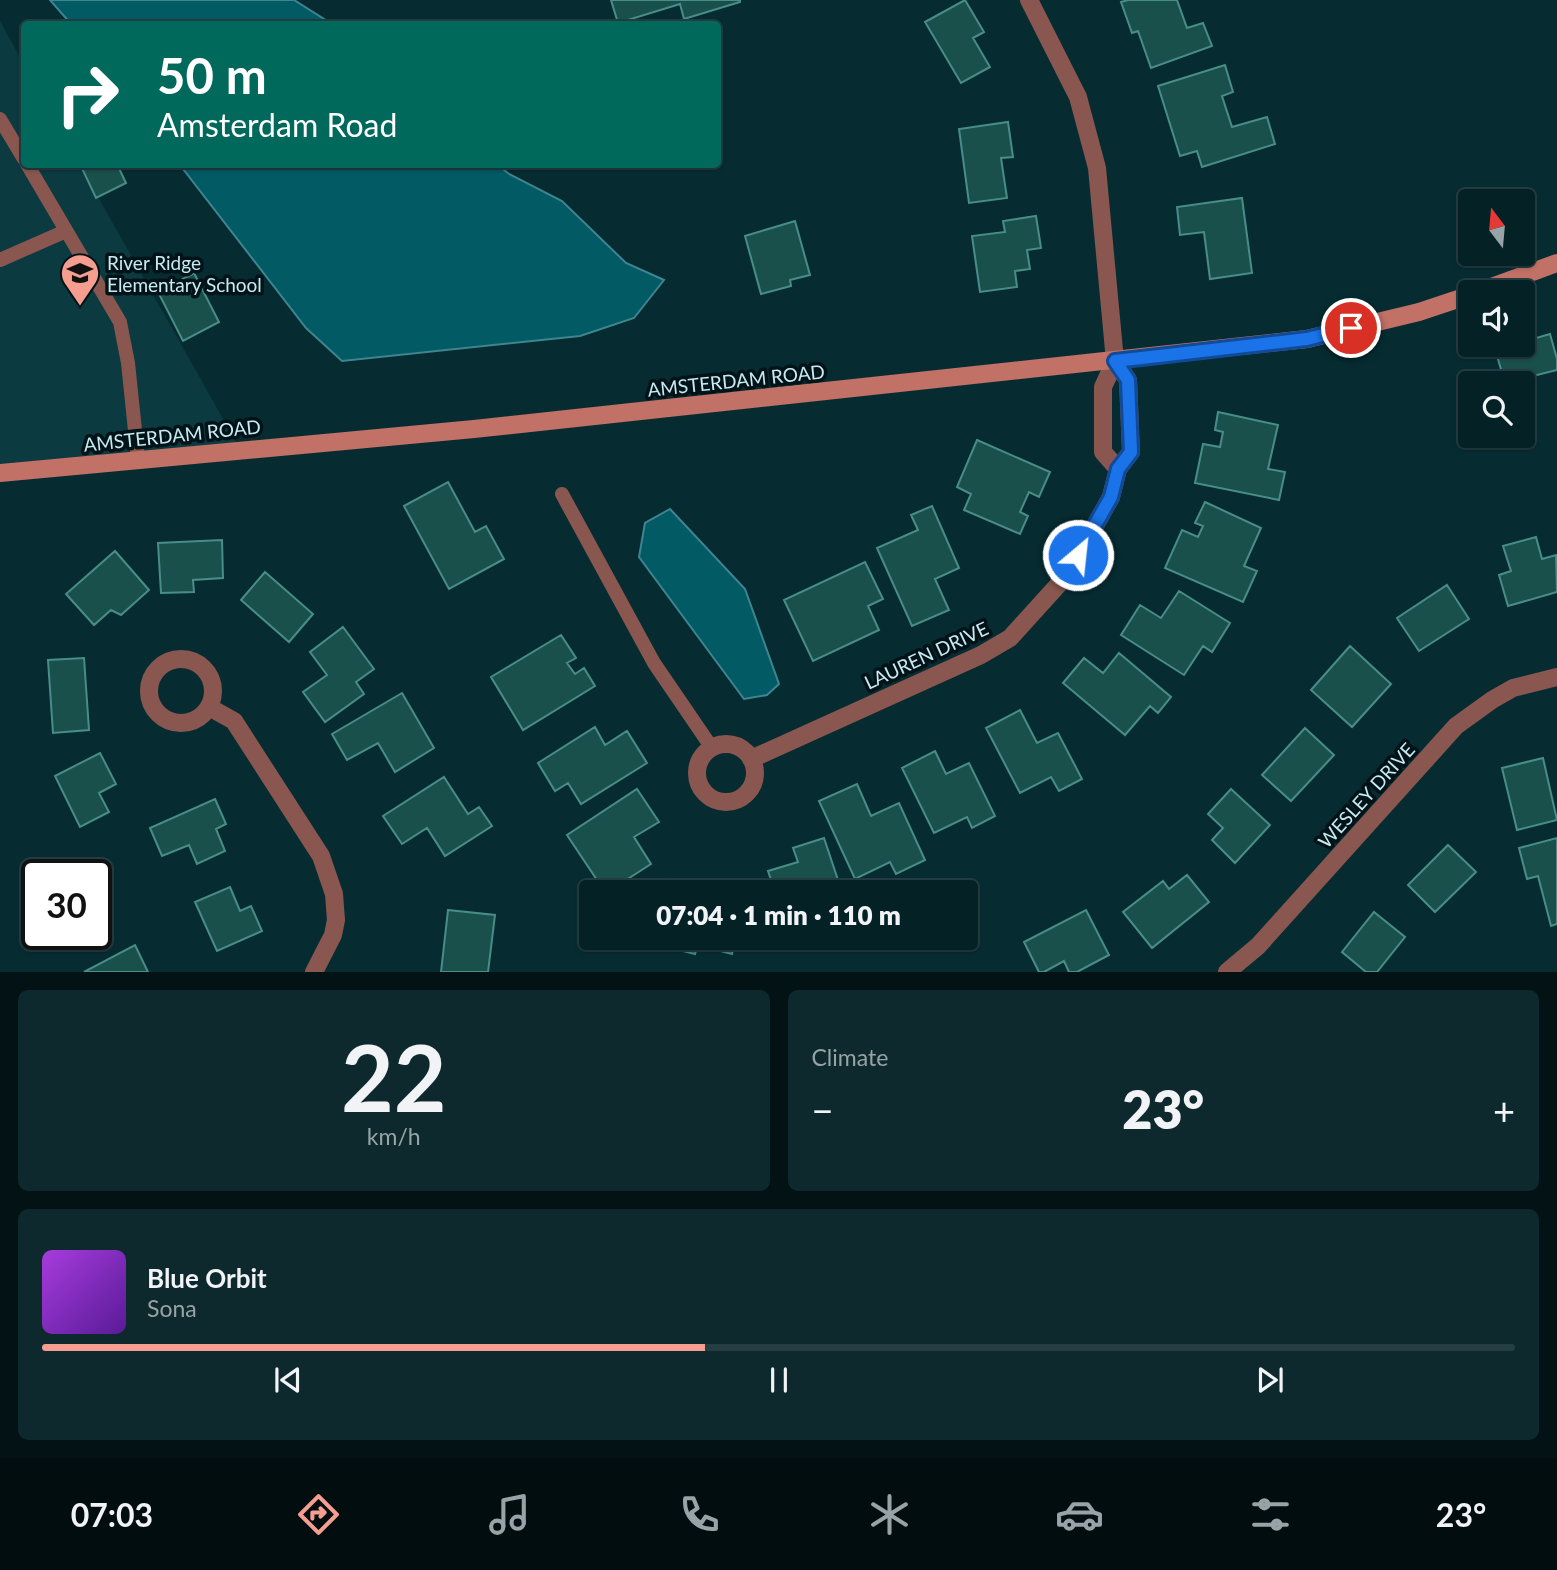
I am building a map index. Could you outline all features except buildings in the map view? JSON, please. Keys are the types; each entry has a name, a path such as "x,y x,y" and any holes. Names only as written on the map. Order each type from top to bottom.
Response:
{"main road":[{"path":"1511,280 1557,263"},
{"name":"AMSTERDAM ROAD","path":"0,473 487,427 1307,339 1419,312 1458,299"}],"street":[{"name":"LAUREN DRIVE","path":"751,759 981,655 1010,638 1068,574 1111,497 1118,469 1131,452 1128,380 1115,361 1097,168 1078,97 1029,0"},
{"name":"LAUREN DRIVE","path":"1115,361 1103,387 1103,452 1118,469"},
{"name":"WESLEY DRIVE","path":"1235,969 1456,726 1492,699 1513,688 1557,677"},
{"path":"209,707 234,721 321,856 334,894 336,920 333,935 314,971"},
{"path":"729,745 746,752 751,759 755,778 746,795 737,800 718,801 709,797 698,782 699,762 712,748 729,745"}],"lane":[{"path":"0,119 21,154"},
{"path":"29,168 120,322 128,363 138,460"},
{"path":"0,260 66,231"},
{"path":"562,494 654,663 712,748"}],"shaded area":[{"path":"50,0 294,0 327,21 68,21"},
{"name":"River Ridge Elementary School","path":"0,21 21,60 21,168 82,168 240,449 0,473"},
{"path":"182,168 502,168 562,201 626,263 664,280 634,318 580,336 342,361 306,328"},
{"path":"670,509 745,589 779,684 767,695 744,699 639,557 645,523"}],"place":[{"name":"River Ridge Elementary School","path":"80,307"}],"route":[{"path":"1078,555 1111,497 1118,469 1131,452 1128,380 1115,361 1307,339 1351,328"}]}
